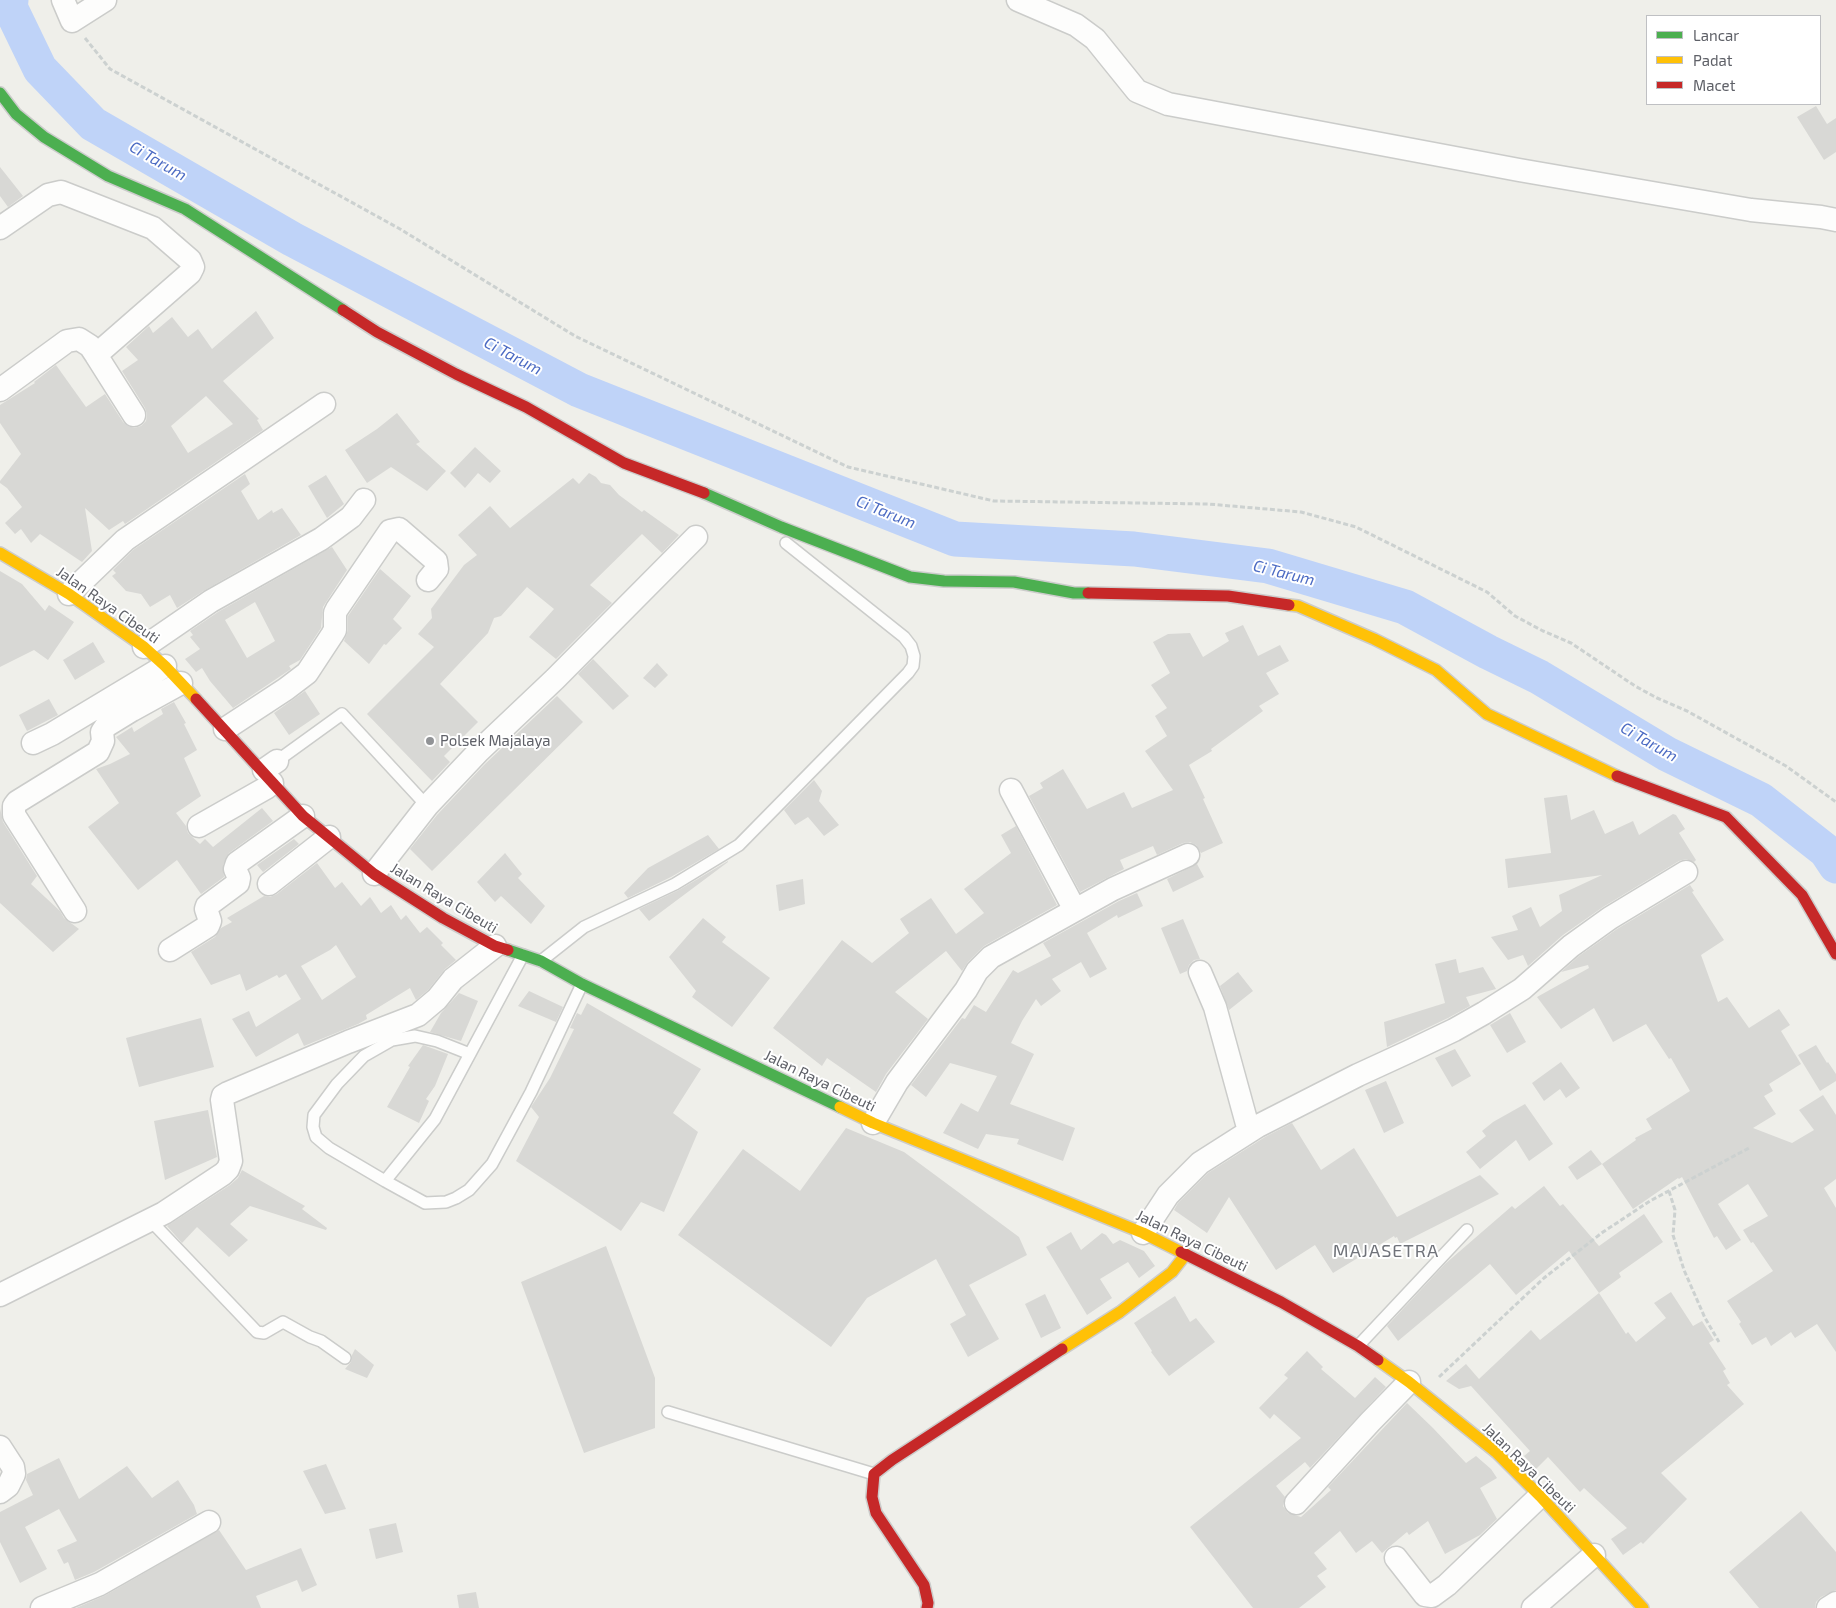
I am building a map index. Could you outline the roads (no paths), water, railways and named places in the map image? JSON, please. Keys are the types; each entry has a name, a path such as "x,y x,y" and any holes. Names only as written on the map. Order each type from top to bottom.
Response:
{"street":[{"path":"63,0 72,22 105,0"},
{"path":"1018,0 1082,30 1095,39 1138,91 1168,104 1635,190 1751,210 1836,220"},
{"path":"0,93 16,114 44,137 108,176 185,209 377,332 456,374 526,407 624,462 704,493 781,527 910,578 944,582 1014,582 1074,593 1228,596 1298,606 1374,639 1436,670 1487,714 1603,770 1726,817 1802,895 1836,954"},
{"path":"0,228 48,195 61,192 152,228 190,260 193,267 190,273 96,355"},
{"path":"0,390 68,341 79,339 84,341 96,355 134,415"},
{"path":"69,594 125,540 324,404"},
{"path":"144,647 211,601 322,539 351,517 364,500"},
{"path":"225,729 307,673 335,630 335,613 337,608 390,531 399,529 436,561 437,569 428,580"},
{"path":"374,874 427,806 479,751 555,679 696,537"},
{"name":"Jalan Raya Cibeuti","path":"0,553 69,594 144,647 165,666 225,729 271,771 303,816 374,874 443,918 495,946 541,961 582,984 872,1123 1143,1233 1281,1302 1358,1346 1416,1387 1497,1453 1540,1496 1642,1608"},
{"path":"33,743 52,734 165,666"},
{"path":"75,911 14,815 14,806 17,802 98,752 103,741 102,732 106,726 181,683"},
{"path":"199,826 266,788 271,771"},
{"path":"1011,790 1074,910"},
{"path":"170,950 208,926 210,922 206,909 207,906 239,881 235,869 237,863 303,816"},
{"path":"270,884 329,837"},
{"path":"872,1123 898,1082 984,963 1010,945 1113,889 1188,855"},
{"path":"1143,1233 1168,1194 1200,1163 1249,1131 1358,1074 1408,1052 1484,1013 1522,989 1571,946 1610,918 1686,872"},
{"path":"0,1295 150,1220 218,1180 228,1170 231,1161 222,1106 223,1096 348,1042 418,1015 437,999 453,979 495,946"},
{"path":"1200,972 1215,1007 1249,1131"},
{"path":"927,1608 928,1604 924,1585 876,1513 872,1497 874,1474 892,1460 1120,1312 1172,1272 1186,1254"},
{"path":"1296,1503 1370,1422 1416,1387"},
{"path":"0,1447 14,1474 8,1486 0,1492"},
{"path":"1396,1558 1425,1595 1432,1596 1447,1585 1540,1496"},
{"path":"42,1608 100,1584 209,1522"},
{"path":"1533,1608 1594,1555"},
{"path":"1828,1608 1836,1603"}],"lane":[{"path":"541,961 584,927 675,884 739,845 908,674 913,666 914,656 904,637 786,544"},
{"path":"271,771 342,714 427,806"},
{"path":"385,1181 435,1119 523,954"},
{"path":"470,1054 437,1041 415,1036 392,1040 364,1056 337,1084 314,1115 312,1127 316,1137 329,1148 425,1203 446,1202 469,1190 492,1164 531,1092 582,984"},
{"path":"150,1220 257,1332 264,1333 283,1322 321,1341 345,1358"},
{"path":"1358,1346 1467,1230"},
{"path":"668,1412 874,1474"}],"waterway":[{"name":"Ci Tarum","path":"11,0 10,7 40,69 93,124 292,239 579,390 955,539 1134,549 1268,566 1405,607 1539,677 1667,754 1761,800 1826,851 1836,866"}],"place":[{"name":"Polsek Majalaya","path":"430,741"}],"district":[{"name":"MAJASETRA","path":"1386,1251"}]}
